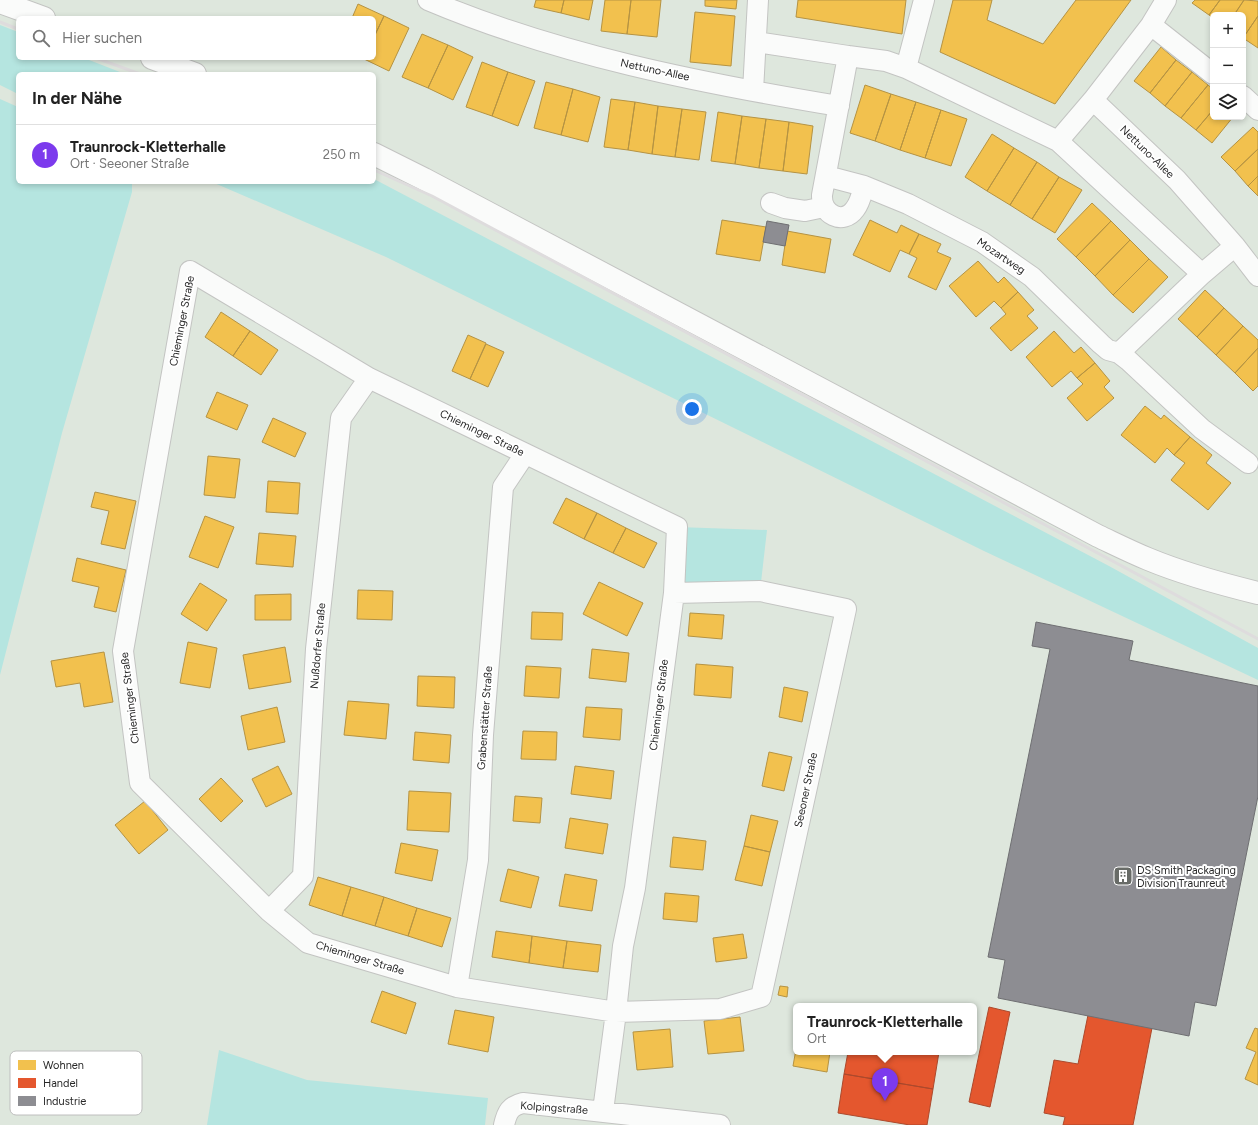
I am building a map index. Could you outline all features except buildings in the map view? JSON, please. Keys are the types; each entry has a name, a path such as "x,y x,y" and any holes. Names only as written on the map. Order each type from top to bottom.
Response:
{"street":[{"name":"Nettuno-Allee","path":"428,0 456,12 532,37 621,63 752,91 839,106"},
{"path":"752,91 758,0"},
{"path":"906,68 924,0"},
{"path":"1058,141 1093,100 1151,25 1166,0"},
{"path":"0,2 38,16"},
{"path":"1151,25 1210,72"},
{"path":"756,42 886,61 906,68 1058,141 1202,274"},
{"path":"848,56 821,201 824,207 833,216 846,216 856,209 864,186"},
{"path":"157,60 190,72"},
{"name":"Nettuno-Allee","path":"1093,100 1177,180 1235,246 1258,276"},
{"path":"376,155 1098,536 1149,559 1184,572 1218,583 1258,593"},
{"name":"Mozartweg","path":"826,176 864,186 908,204 982,242 1032,277 1101,344 1108,350 1119,353 1202,429 1248,463"},
{"path":"771,203 785,208 805,210 824,207"},
{"path":"1119,353 1202,274 1235,246"},
{"name":"Chieminger Straße","path":"598,1111 616,1012 623,946 635,888 674,593 677,527 369,378 190,271 123,651 140,783 269,911 308,943 457,987 616,1012"},
{"name":"Nußdorfer Straße","path":"269,911 303,876 316,649 341,418 369,378"},
{"name":"Grabenstätter Straße","path":"457,987 478,860 483,735 503,487 525,454"},
{"name":"Seeoner Straße","path":"616,1012 720,1009 761,997 846,609 760,591 674,593"},
{"name":"Kolpingstraße","path":"504,1125 509,1111 515,1105 523,1103 720,1125"},
{"name":"Kolpingstraße","path":"575,1125 598,1111"}],"shaded area":[{"path":"0,25 16,31 16,60 89,60 120,72 16,72 16,93 0,85"},
{"path":"0,99 16,106 16,184 132,184 132,192 62,433 0,675"},
{"path":"376,180 1109,566 1258,648 1258,680 984,551 386,257 217,184 376,184"},
{"path":"677,527 767,530 760,591 674,593"},
{"path":"219,1050 307,1080 488,1098 485,1125 207,1125"}],"railway":[{"path":"0,22 16,28"},
{"path":"102,60 134,72"},
{"path":"376,171 432,196 1258,639"}],"place":[{"name":"DS Smith Packaging Division Traunreut","path":"1123,876"},
{"name":"Traunrock-Kletterhalle","path":"885,1101"}]}
